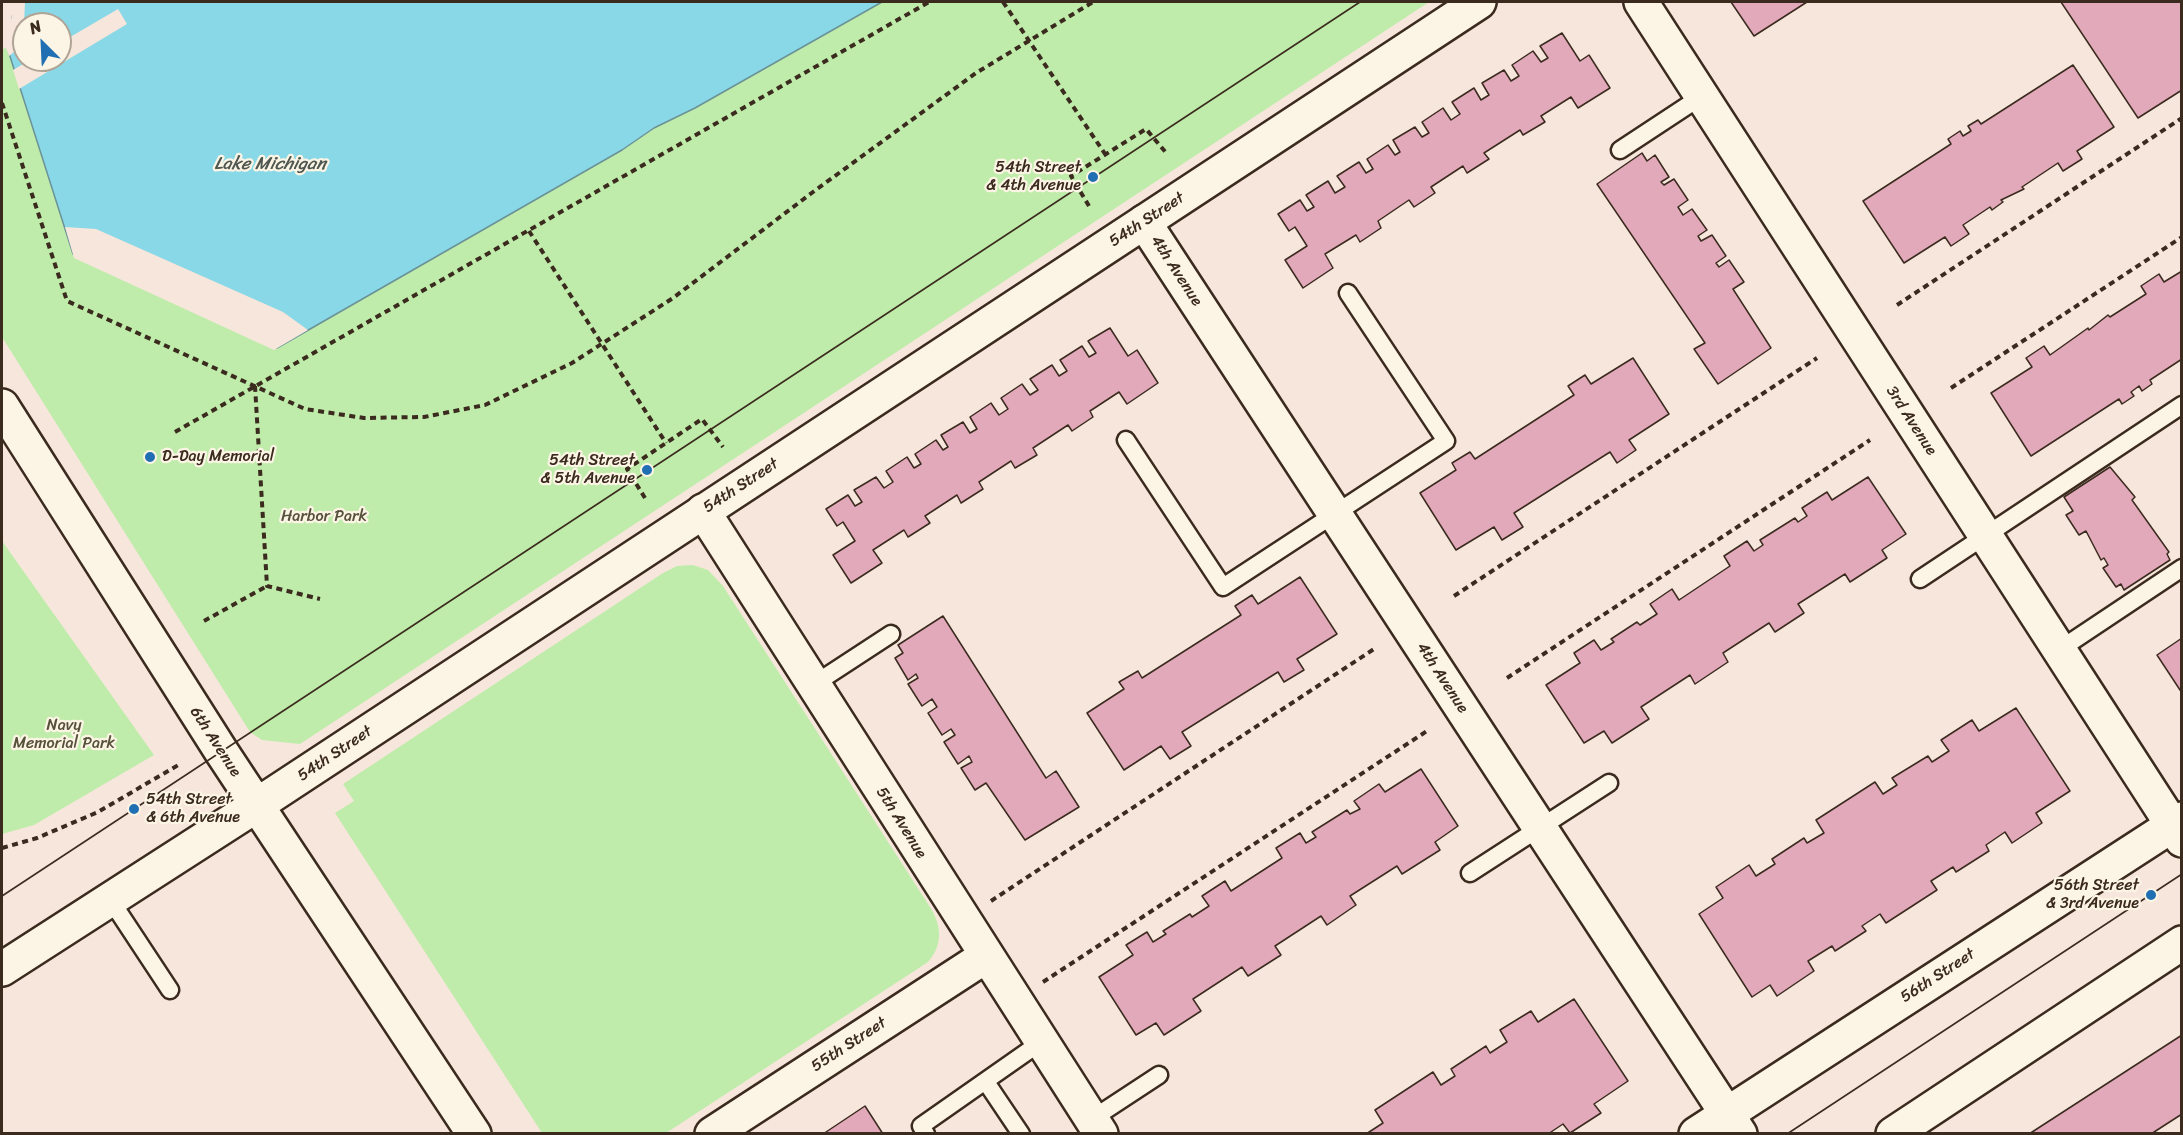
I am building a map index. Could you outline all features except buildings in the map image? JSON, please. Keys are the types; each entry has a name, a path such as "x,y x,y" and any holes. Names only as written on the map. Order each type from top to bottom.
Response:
{"street":[{"name":"54th Street","path":"2,969 257,805 1479,2"},
{"name":"3rd Avenue","path":"1641,2 2059,650 2178,828"},
{"name":"4th Avenue","path":"1144,222 1733,1123"},
{"name":"6th Avenue","path":"2,406 111,582 474,1134"},
{"name":"5th Avenue","path":"703,511 1096,1126"},
{"name":"56th Street","path":"1696,1134 1733,1123 2178,828"},
{"path":"1893,1134 2181,943"},
{"name":"55th Street","path":"712,1134 986,956"}],"lane":[{"path":"1620,150 1702,96"},
{"path":"1126,440 1223,587 1446,441 1348,292"},
{"path":"1920,579 1984,534 2181,405"},
{"path":"2059,650 2181,568"},
{"path":"813,685 891,634"},
{"path":"1470,873 1609,783"},
{"path":"110,900 170,990"},
{"path":"926,1134 921,1126 1041,1042"},
{"path":"1096,1126 1159,1075"},
{"path":"986,1082 1021,1134"}],"path":[{"path":"175,432 929,2"},
{"path":"1003,2 1105,154"},
{"path":"2,103 67,301 305,409 364,418 424,417 485,405 572,363 602,345 673,298 976,73 1093,2"},
{"path":"1897,305 2181,118"},
{"path":"1089,206 1071,176 1105,154 1146,129 1168,156"},
{"path":"529,231 666,443"},
{"path":"1951,388 2181,237"},
{"path":"1454,596 1817,358"},
{"path":"255,386 267,586"},
{"path":"645,498 627,469 702,419 723,447"},
{"path":"1507,678 1870,440"},
{"path":"204,621 267,586 320,599"},
{"path":"963,920 1374,649"},
{"path":"1014,1000 1427,731"},
{"path":"2,848 37,838 98,812 180,764"}],"green space":[{"name":"Harbor Park","path":"882,2 1429,2 300,744 262,740 250,732 2,337 2,50 7,47 12,63 12,72 15,72 73,254 277,348 622,150 654,128 695,108"},
{"name":"Navy Memorial Park","path":"2,541 154,755 34,825 2,834"},
{"path":"693,565 708,570 723,586 930,907 939,928 938,942 928,962 666,1133 542,1133 335,813 354,801 343,784 663,573 677,566"}],"water":[{"name":"Lake Michigan","path":"15,2 882,2 695,108 654,128 622,150 277,348 73,254 15,72 72,72 72,12 13,12"},
{"name":"Lake Michigan","path":"12,19 12,63 7,47"}],"pier":[{"path":"12,2 25,2 25,12 12,12"},
{"path":"118,9 127,24 72,57 72,36"},
{"path":"12,16 12,54 9,56 4,43"},
{"path":"14,72 47,72 19,89"},
{"path":"65,227 96,229 283,312 308,330 274,350 74,258"}],"tram line":[{"path":"2,896 1360,2"},
{"path":"1787,1134 2182,874"}],"place":[{"name":"54th Street & 4th Avenue","path":"1093,177"},
{"name":"D-Day Memorial","path":"150,457"},
{"name":"54th Street & 5th Avenue","path":"647,470"},
{"name":"54th Street & 6th Avenue","path":"134,809"},
{"name":"56th Street & 3rd Avenue","path":"2151,895"}]}
